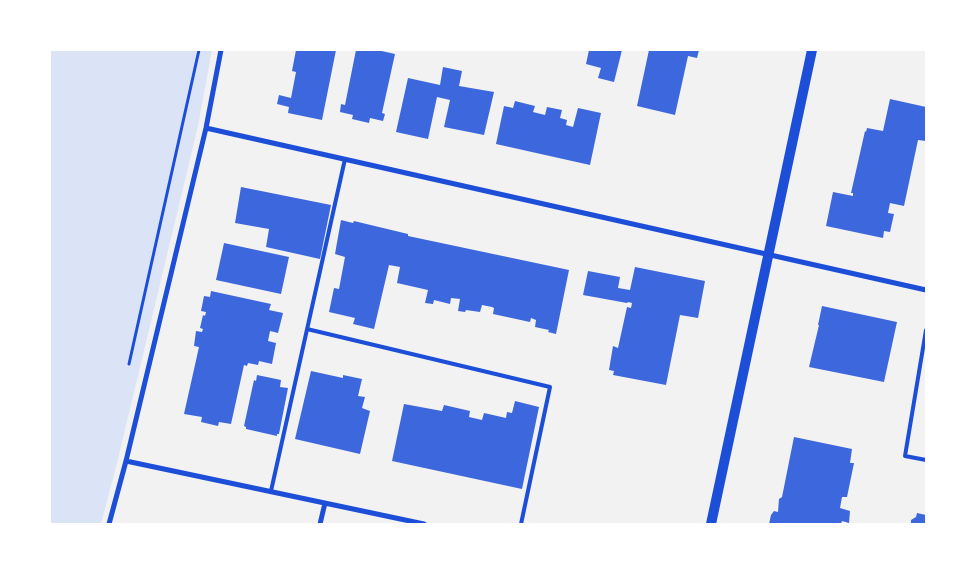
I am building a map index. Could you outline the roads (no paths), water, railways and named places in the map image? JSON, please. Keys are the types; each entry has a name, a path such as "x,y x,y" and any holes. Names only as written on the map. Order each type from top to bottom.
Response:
{"main road":[{"path":"711,524 812,50"}],"street":[{"path":"109,524 126,461 206,128 221,50"},
{"path":"206,128 926,290"},
{"path":"126,461 424,524"},
{"path":"320,524 325,503"}],"lane":[{"path":"271,492 345,159"},
{"path":"308,329 550,387 521,524"},
{"path":"926,330 905,456 926,460"}]}
